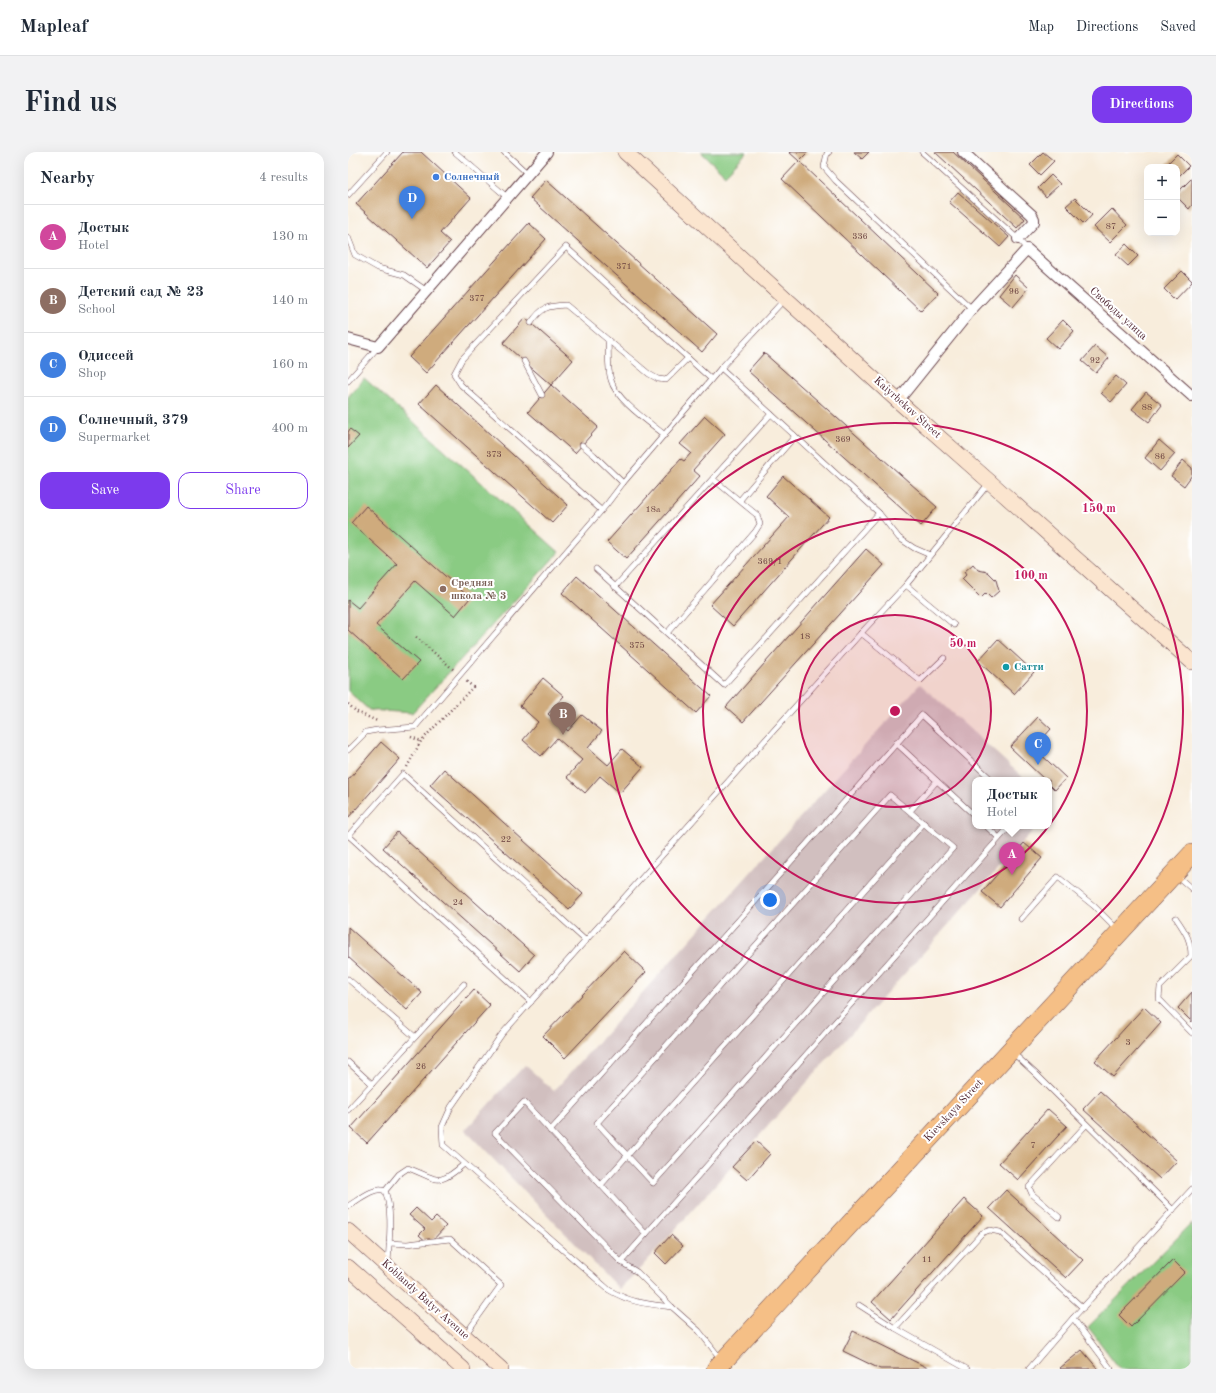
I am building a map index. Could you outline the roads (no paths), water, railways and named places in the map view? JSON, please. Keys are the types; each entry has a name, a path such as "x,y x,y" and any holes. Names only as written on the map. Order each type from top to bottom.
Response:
{"highway":[{"name":"Kievskaya Street","path":"721,1365 1192,854"}],"main road":[{"name":"Kaiyrbekov Street","path":"625,152 898,401 1192,662"},
{"name":"Koblandy Batyr Avenue","path":"348,1231 501,1369"},
{"path":"348,1267 463,1369"}],"street":[{"path":"348,339 378,347 508,198 546,152"},
{"path":"962,152 1034,218 1034,222 1018,239"},
{"path":"898,401 972,309 1027,250"},
{"name":"Свободы улица","path":"1027,250 1192,396"}],"lane":[{"path":"348,195 387,152"},
{"path":"455,152 508,198"},
{"path":"504,152 528,174"},
{"path":"829,152 827,153 824,167 836,181 972,309"},
{"path":"922,152 1018,239 1027,250"},
{"path":"348,237 355,255 378,268 404,275 427,291"},
{"path":"601,510 461,385 454,374 462,359 566,247 712,379"},
{"path":"348,750 366,732 415,727 721,368 786,298"},
{"path":"531,323 539,312 551,306 566,305 649,374 658,379 666,380 688,358"},
{"path":"608,340 610,379 613,388 619,397 665,435"},
{"path":"348,381 378,347"},
{"path":"524,362 542,395"},
{"path":"721,368 879,513 899,538 914,548 930,555"},
{"path":"616,587 772,414"},
{"path":"740,500 795,436"},
{"path":"582,445 623,483"},
{"path":"667,634 755,532 760,524 757,515 713,479"},
{"path":"672,1307 635,1302 622,1298 609,1290 443,1145 442,1128 451,1107 502,1034 861,633 906,585 990,482"},
{"path":"596,570 724,685 879,513"},
{"path":"906,585 954,625"},
{"path":"861,633 919,680 921,680 944,658"},
{"path":"550,1131 922,715 989,777"},
{"path":"896,743 972,813"},
{"path":"532,1002 348,836 403,774 586,941"},
{"path":"910,811 937,781"},
{"path":"890,795 924,823 953,848 653,1183 597,1123 890,795"},
{"path":"601,1185 924,823"},
{"path":"989,829 999,838"},
{"path":"621,1262 1007,829"},
{"path":"1174,873 1192,889"},
{"path":"1021,919 1058,877 1094,906 1119,932"},
{"path":"1176,918 1191,944 1191,956 1160,987 1159,999 1192,1033"},
{"path":"348,979 415,1037"},
{"path":"348,1110 464,984"},
{"path":"1010,1050 1173,1210"},
{"path":"348,1062 372,1084"},
{"path":"646,1234 524,1102 495,1133 621,1262 637,1272 672,1307 699,1331 721,1365"},
{"path":"1059,1217 1032,1194 1029,1187 1086,1124"},
{"path":"385,1191 399,1174 408,1168 434,1179 443,1180 464,1164"},
{"path":"348,1206 376,1189 385,1191"},
{"path":"1028,1369 1192,1189"},
{"path":"385,1191 389,1207 388,1267"},
{"path":"895,1328 982,1234 990,1230 1000,1232 1083,1308"},
{"path":"388,1243 407,1244 450,1239 502,1285 465,1336"},
{"path":"859,1304 895,1328 967,1369"},
{"path":"1073,1318 1111,1369"}],"place":[{"name":"Солнечный","path":"436,177"},
{"name":"Солнечный, 379","path":"412,219"},
{"name":"Средняя школа № 3","path":"443,589"},
{"name":"Сатти","path":"1006,667"},
{"name":"Детский сад № 23","path":"563,735"},
{"name":"Одиссей","path":"1038,765"},
{"name":"Достык","path":"1012,875"}]}
